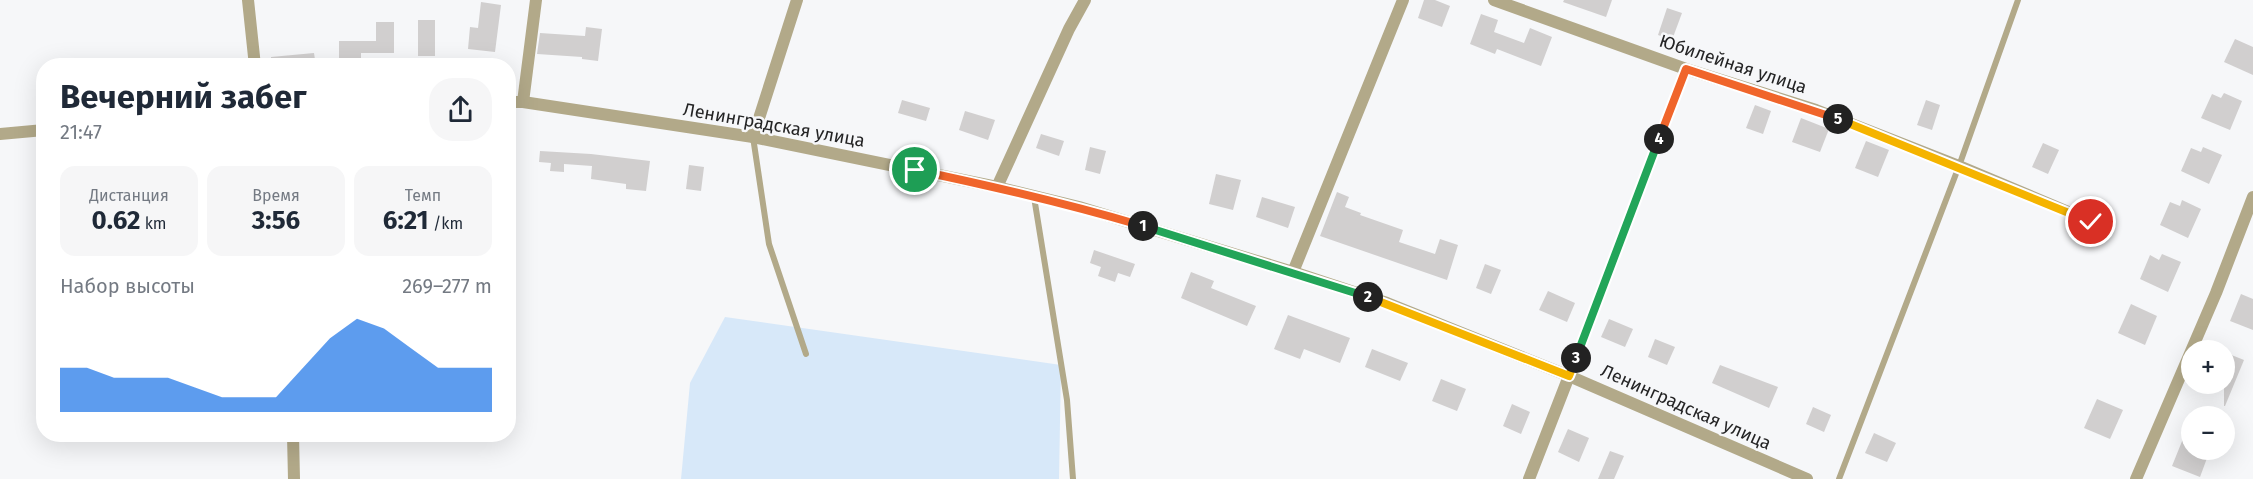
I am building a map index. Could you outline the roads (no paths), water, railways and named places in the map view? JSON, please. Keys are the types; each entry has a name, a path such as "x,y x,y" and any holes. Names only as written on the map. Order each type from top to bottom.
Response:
{"street":[{"path":"248,0 254,58"},
{"path":"523,102 536,0"},
{"path":"753,137 797,0"},
{"path":"997,187 1069,29 1085,0"},
{"path":"1293,272 1403,0"},
{"name":"Юбилейная улица","path":"1494,0 1686,69 1816,110 1959,166 2091,222"},
{"name":"Ленинградская улица","path":"516,102 753,137 997,187 1079,207 1388,303 1569,376 1807,479"},
{"path":"0,134 36,131"},
{"path":"2136,479 2216,293 2253,197"},
{"path":"1530,479 1569,376"},
{"path":"293,442 294,479"}],"lane":[{"path":"1839,479 1959,166 2018,0"},
{"path":"1569,376 1686,69"},
{"path":"753,137 769,244 806,354"},
{"path":"1034,197 1067,400 1073,479"}]}
